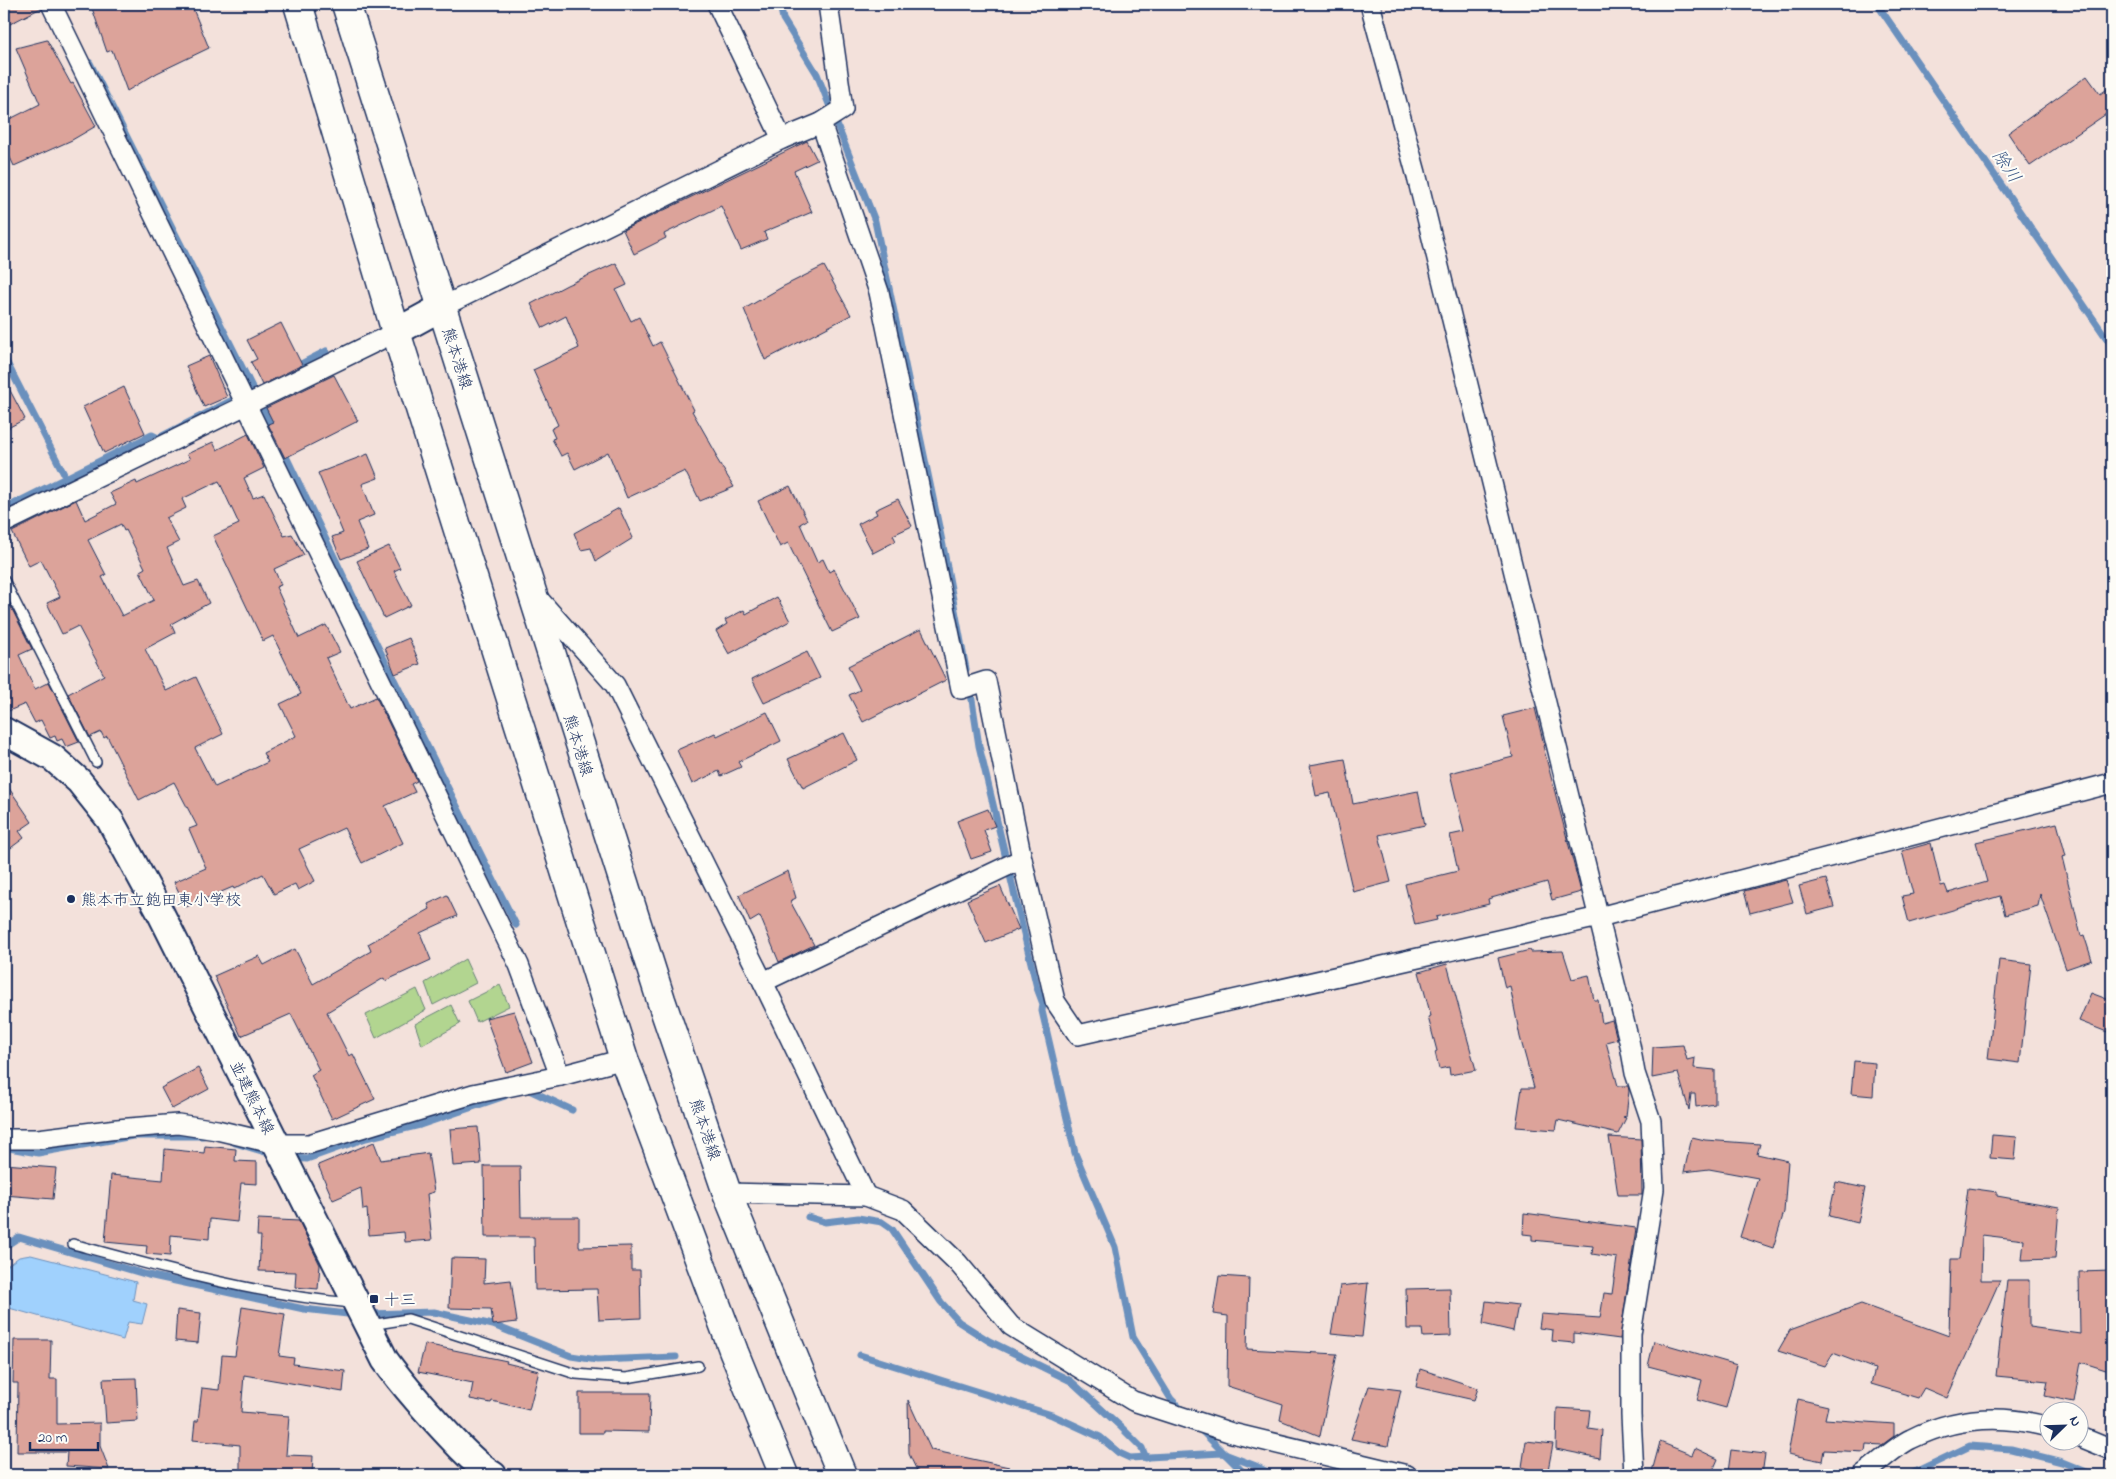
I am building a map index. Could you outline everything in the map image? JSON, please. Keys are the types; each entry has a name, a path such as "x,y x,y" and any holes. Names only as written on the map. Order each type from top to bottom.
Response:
{"main road":[{"path":"298,4 396,332 624,1059 734,1352 784,1475"},
{"name":"熊本港線","path":"346,4 661,1000 727,1192 842,1475"},
{"path":"396,332 442,307"},
{"name":"並建熊本線","path":"4,731 53,758 79,781 110,820 160,912 385,1360 403,1384 445,1431 484,1470 493,1475"}],"street":[{"path":"51,4 519,965 560,1076"},
{"path":"717,4 782,138"},
{"path":"442,307 782,138 821,123 843,109 828,4"},
{"path":"1370,4 1416,173 1599,917 1635,1073 1651,1121 1654,1189 1631,1334 1631,1415 1634,1475"},
{"path":"821,123 879,292 962,689 986,681 1022,859 1055,1001 1078,1035 1599,917 2112,783"},
{"path":"4,524 396,332"},
{"path":"532,591 616,685 764,982 866,1196"},
{"path":"764,982 1022,859"},
{"path":"4,1139 38,1139 117,1129 178,1124 217,1130 276,1144 309,1144 473,1094 560,1076 624,1059"},
{"path":"727,1192 866,1196 903,1210 958,1264 1011,1326 1133,1401 1232,1433 1407,1475"},
{"path":"1862,1475 1910,1439 1954,1423 1982,1418 2038,1424"},
{"path":"2088,1440 2112,1450"}],"lane":[{"path":"4,580 96,762"},
{"path":"73,1244 198,1278 310,1300 362,1315 408,1319 576,1374 626,1378 698,1366"}],"green space":[{"path":"465,959 476,983 433,1005 425,983"},
{"path":"500,985 509,1006 477,1022 468,1001"},
{"path":"417,989 426,1010 376,1038 366,1015"},
{"path":"451,1005 460,1024 422,1045 415,1024"}],"water":[{"path":"31,1255 136,1282 133,1300 147,1304 142,1324 128,1322 123,1340 9,1308 4,1303 4,1268 19,1257"}],"building":[{"path":"4,4 40,4 41,8 4,27"},
{"path":"107,4 191,4 209,48 157,73 127,91 112,50 107,52 92,8"},
{"path":"47,40 96,126 72,140 14,166 4,145 4,122 40,104 16,48"},
{"path":"2087,76 2100,94 2112,86 2112,110 2030,166 2008,133"},
{"path":"807,141 817,160 794,171 812,212 764,232 767,239 741,250 721,206 664,234 666,238 634,254 623,230"},
{"path":"616,263 627,285 616,290 631,321 639,317 653,346 660,342 694,410 692,411 717,455 715,456 734,487 700,501 685,471 627,498 608,452 575,469 567,453 561,456 552,439 555,438 551,429 558,425 533,370 579,348 566,316 543,328 531,304"},
{"path":"824,266 851,315 765,360 744,309"},
{"path":"281,323 302,365 262,385 251,362 257,359 247,340"},
{"path":"209,356 227,397 204,407 186,366"},
{"path":"334,375 358,421 285,458 268,424 273,422 266,408"},
{"path":"4,379 25,419 4,430"},
{"path":"124,387 145,433 104,453 83,407"},
{"path":"248,434 264,468 244,478 253,498 264,494 284,536 292,534 304,555 274,569 281,585 276,587 299,638 326,625 340,652 326,658 350,709 376,697 417,781 411,784 415,792 385,806 403,843 362,863 344,828 299,849 315,881 298,890 295,884 274,894 263,874 234,889 233,887 186,907 174,882 206,868 189,829 197,826 174,782 139,800 107,736 104,738 101,732 90,737 68,694 104,675 78,626 62,634 47,603 60,597 41,560 29,566 12,532 76,500 85,520 116,504 110,493 136,481 137,484 190,459 187,454 213,442 217,450","holes":["219,481 239,524 213,536 263,641 273,636 301,694 280,704 296,736 263,753 268,762 215,787 195,748 223,734 196,677 166,691 145,649 175,633 171,624 209,603 198,581 184,586 167,548 179,542 166,518 186,508 182,499","121,524 124,531 126,530 145,568 140,571 154,600 122,616 102,577 106,575 88,540"]},
{"path":"368,454 378,478 362,484 374,515 357,522 368,549 341,559 332,537 343,533 318,473"},
{"path":"790,486 807,520 800,524 817,562 823,559 829,572 834,569 860,619 832,632 788,543 780,547 758,501"},
{"path":"898,499 912,526 893,535 896,541 873,553 858,524 877,514 875,510"},
{"path":"619,508 633,538 596,561 591,548 581,550 574,533"},
{"path":"389,546 400,568 394,571 411,605 384,618 357,561"},
{"path":"4,593 32,649 19,655 35,689 49,682 79,742 66,747 62,739 57,741 55,736 50,738 41,720 35,723 25,704 4,713"},
{"path":"777,597 790,621 729,654 716,631 727,624 725,620 744,610 746,614"},
{"path":"921,629 946,680 863,722 849,695 860,690 848,666"},
{"path":"409,638 420,664 395,674 385,648"},
{"path":"807,652 820,678 764,703 752,679"},
{"path":"1535,708 1581,892 1552,900 1547,882 1488,899 1489,904 1436,917 1437,920 1415,925 1405,884 1458,871 1450,835 1464,832 1450,773 1513,757 1503,716"},
{"path":"767,712 781,741 738,762 741,767 721,776 719,771 692,784 677,750 715,733 717,736"},
{"path":"844,733 857,760 803,788 788,759"},
{"path":"1345,759 1353,804 1418,791 1425,825 1379,835 1391,882 1353,892 1330,793 1316,796 1310,765"},
{"path":"4,781 32,822 19,831 24,838 4,853"},
{"path":"988,809 995,826 984,830 992,852 971,859 957,821"},
{"path":"2057,823 2066,856 2062,857 2081,936 2084,935 2092,960 2066,969 2040,894 2038,906 2005,915 2000,896 1909,923 1902,896 1913,894 1902,851 1931,843 1941,886 1945,885 1948,893 1987,882 1976,842"},
{"path":"788,871 796,898 790,901 814,945 779,962 760,916 750,922 739,895"},
{"path":"1826,879 1834,907 1807,914 1799,886"},
{"path":"1786,880 1793,902 1750,913 1744,891"},
{"path":"1000,886 1019,929 986,943 967,900"},
{"path":"447,895 457,916 420,933 431,960 385,981 384,978 327,1012 349,1056 353,1054 375,1099 332,1119 311,1075 319,1070 291,1014 241,1036 214,976 259,956 264,965 295,949 313,984 371,951 368,944 430,909 428,904"},
{"path":"1530,950 1531,952 1563,951 1572,979 1589,975 1594,1000 1598,1000 1602,1023 1612,1020 1617,1039 1606,1042 1618,1086 1628,1086 1629,1091 1626,1116 1623,1117 1626,1118 1618,1134 1558,1120 1556,1130 1516,1127 1522,1088 1534,1088 1520,1037 1510,986 1505,988 1498,958"},
{"path":"1999,960 2031,964 2020,1063 1988,1059"},
{"path":"1447,964 1476,1070 1450,1075 1449,1067 1439,1069 1435,1052 1437,1051 1428,1017 1431,1016 1419,972"},
{"path":"2091,993 2112,1001 2112,1018 2107,1032 2079,1021"},
{"path":"514,1011 533,1062 506,1072 486,1018"},
{"path":"1683,1045 1687,1060 1695,1058 1694,1068 1715,1070 1715,1104 1696,1107 1695,1094 1691,1094 1689,1110 1678,1073 1652,1078 1653,1047"},
{"path":"1854,1061 1875,1063 1873,1096 1851,1094"},
{"path":"198,1068 209,1089 172,1109 161,1088"},
{"path":"478,1127 481,1164 453,1166 450,1129"},
{"path":"1992,1135 2017,1137 2015,1160 1990,1158"},
{"path":"1609,1137 1641,1139 1642,1195 1618,1195"},
{"path":"1692,1137 1705,1140 1760,1144 1757,1154 1788,1161 1784,1212 1773,1248 1740,1237 1758,1178 1709,1169 1684,1172"},
{"path":"374,1142 381,1160 428,1153 434,1192 427,1194 432,1240 405,1242 404,1232 369,1235 367,1209 363,1210 361,1188 333,1200 318,1165"},
{"path":"205,1146 236,1149 235,1161 257,1162 257,1184 241,1183 237,1222 210,1219 209,1239 171,1235 170,1256 146,1254 147,1246 105,1242 111,1175 163,1180 165,1149 204,1153"},
{"path":"4,1164 56,1168 53,1199 4,1195"},
{"path":"484,1166 520,1166 521,1217 579,1217 579,1247 631,1246 631,1270 640,1270 641,1318 599,1320 597,1289 535,1290 534,1237 485,1237"},
{"path":"1836,1182 1865,1188 1858,1223 1829,1216"},
{"path":"1968,1188 1997,1192 1997,1196 2059,1207 2055,1259 2022,1260 2024,1240 1982,1235 1981,1280 2000,1280 1947,1398 1924,1388 1918,1398 1871,1384 1875,1369 1833,1353 1825,1366 1778,1351 1790,1330 1861,1304 1949,1336 1951,1259 1959,1259"},
{"path":"1524,1213 1636,1228 1620,1339 1574,1333 1574,1343 1552,1341 1553,1330 1539,1328 1541,1314 1600,1318 1604,1293 1612,1294 1617,1258 1592,1254 1593,1246 1532,1240 1532,1235 1523,1234"},
{"path":"258,1219 299,1221 320,1265 318,1289 295,1287 296,1272 259,1271 261,1236 257,1236"},
{"path":"451,1258 485,1259 484,1283 511,1280 517,1322 493,1325 491,1309 449,1308"},
{"path":"2112,1271 2112,1372 2081,1362 2074,1402 2045,1396 2048,1381 1996,1376 2007,1280 2029,1280 2029,1327 2080,1334 2079,1272"},
{"path":"1219,1276 1249,1278 1247,1349 1337,1354 1320,1436 1280,1420 1283,1404 1227,1386 1228,1316 1213,1314"},
{"path":"1368,1283 1362,1337 1331,1334 1340,1286"},
{"path":"1450,1288 1451,1336 1423,1337 1422,1329 1407,1329 1406,1289"},
{"path":"1486,1301 1518,1305 1513,1331 1483,1324"},
{"path":"242,1307 285,1314 279,1356 294,1358 293,1364 345,1371 343,1392 244,1375 241,1412 289,1416 286,1455 313,1456 312,1475 240,1475 240,1445 193,1440 195,1421 198,1421 202,1388 219,1390 222,1355 235,1356"},
{"path":"177,1310 201,1313 198,1343 175,1341"},
{"path":"14,1340 51,1340 50,1379 57,1379 57,1424 100,1423 100,1446 109,1469 66,1466 67,1452 17,1452 18,1383 13,1383"},
{"path":"1654,1341 1737,1365 1726,1408 1697,1400 1702,1380 1648,1366"},
{"path":"425,1344 507,1361 506,1363 539,1371 529,1410 492,1401 491,1403 470,1399 473,1383 418,1372"},
{"path":"1420,1369 1478,1388 1474,1400 1416,1387"},
{"path":"136,1378 138,1421 106,1423 103,1379"},
{"path":"1369,1386 1401,1390 1388,1446 1351,1439"},
{"path":"579,1393 650,1393 649,1432 603,1431 603,1433 579,1433"},
{"path":"1798,1399 1828,1406 1825,1419 1894,1424 1894,1436 1882,1445 1866,1444 1865,1452 1824,1450 1822,1461 1788,1454"},
{"path":"908,1400 931,1450 1009,1467 1008,1475 919,1475 909,1454"},
{"path":"1557,1408 1590,1410 1588,1428 1602,1430 1600,1458 1556,1449"},
{"path":"1526,1441 1553,1444 1547,1475 1522,1467"},
{"path":"1660,1442 1692,1455 1695,1448 1718,1459 1711,1475 1651,1475"},
{"path":"1731,1450 1765,1454 1762,1475 1728,1472"}],"waterway":[{"path":"780,4 783,19 817,74 875,221 943,546 966,669"},
{"name":"除川","path":"1877,4 2112,346"},
{"path":"90,63 274,431"},
{"path":"293,368 326,351"},
{"path":"4,357 66,478"},
{"path":"4,509 152,435 158,438 242,395"},
{"path":"283,450 361,613 516,925"},
{"path":"970,687 979,746 1037,988 1043,1004 1042,1011 1075,1153 1115,1247 1133,1337 1171,1399 1183,1411"},
{"path":"525,1090 527,1089 572,1110"},
{"path":"291,1158 307,1159 366,1138 420,1125 505,1096"},
{"path":"9,1148 38,1153 133,1136 203,1136"},
{"path":"235,1143 275,1155"},
{"path":"808,1217 825,1222 858,1218 882,1222 892,1229 941,1302 959,1322 989,1341 1071,1381 1142,1448 1146,1458"},
{"path":"4,1247 19,1237 148,1275 304,1309 356,1315"},
{"path":"369,1314 434,1312 493,1325 571,1356 597,1360 676,1357"},
{"path":"860,1355 1052,1415 1100,1437 1119,1453 1130,1458 1222,1453 1256,1466 1273,1475"},
{"path":"1199,1428 1246,1475"},
{"path":"1909,1475 1970,1446 2011,1449 2062,1462 2094,1475"}],"place":[{"name":"熊本市立飽田東小学校","path":"71,899"},
{"name":"十三","path":"374,1299"}]}
